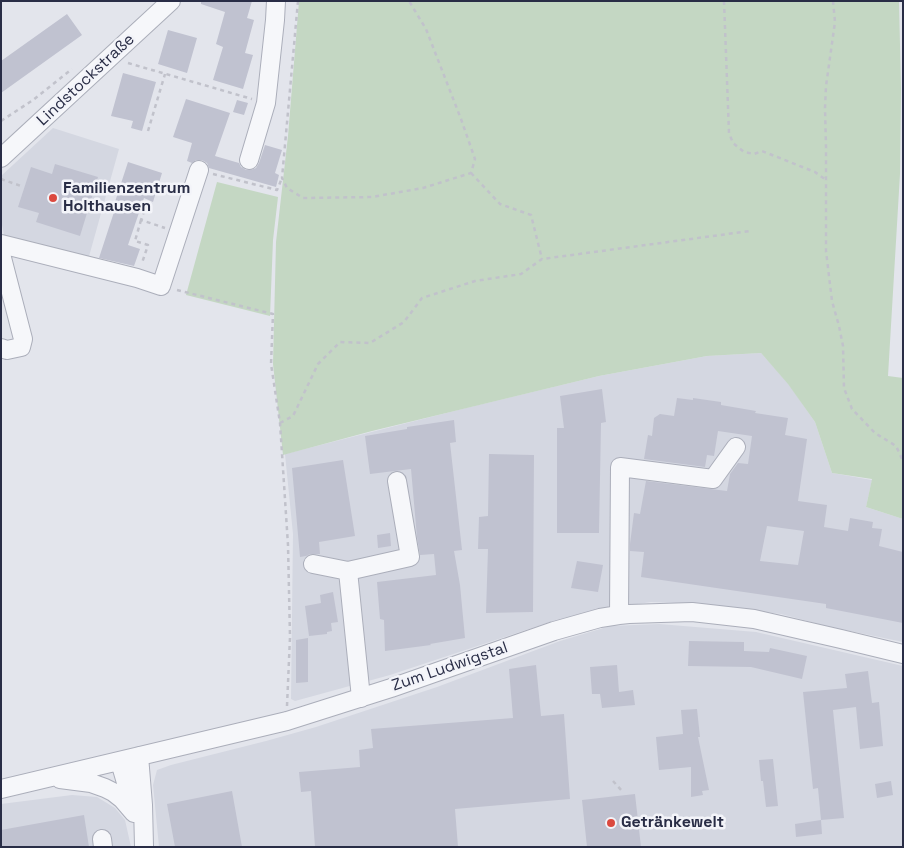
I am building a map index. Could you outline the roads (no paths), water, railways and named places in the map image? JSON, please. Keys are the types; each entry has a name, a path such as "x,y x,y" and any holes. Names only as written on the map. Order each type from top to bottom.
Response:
{"street":[{"name":"Lindstockstraße","path":"1,158 171,1"},
{"path":"249,160 266,103 276,1"},
{"path":"1,244 137,278 161,286 199,170"},
{"path":"1,254 23,339 21,347 7,350 1,348"},
{"path":"619,615 620,466 713,479 736,447"},
{"path":"313,564 348,571 410,557 397,480"},
{"path":"348,571 361,698"},
{"name":"Zum Ludwigstal","path":"1,789 287,721 391,688 554,631 600,618 619,615 692,612 754,619 903,654"},
{"path":"138,756 143,805 144,847"},
{"path":"120,762 144,847"},
{"path":"52,778 91,783 105,788 122,799 134,813"}],"place":[{"name":"Familienzentrum Holthausen","path":"53,198"},
{"name":"Getränkewelt","path":"611,823"}]}
